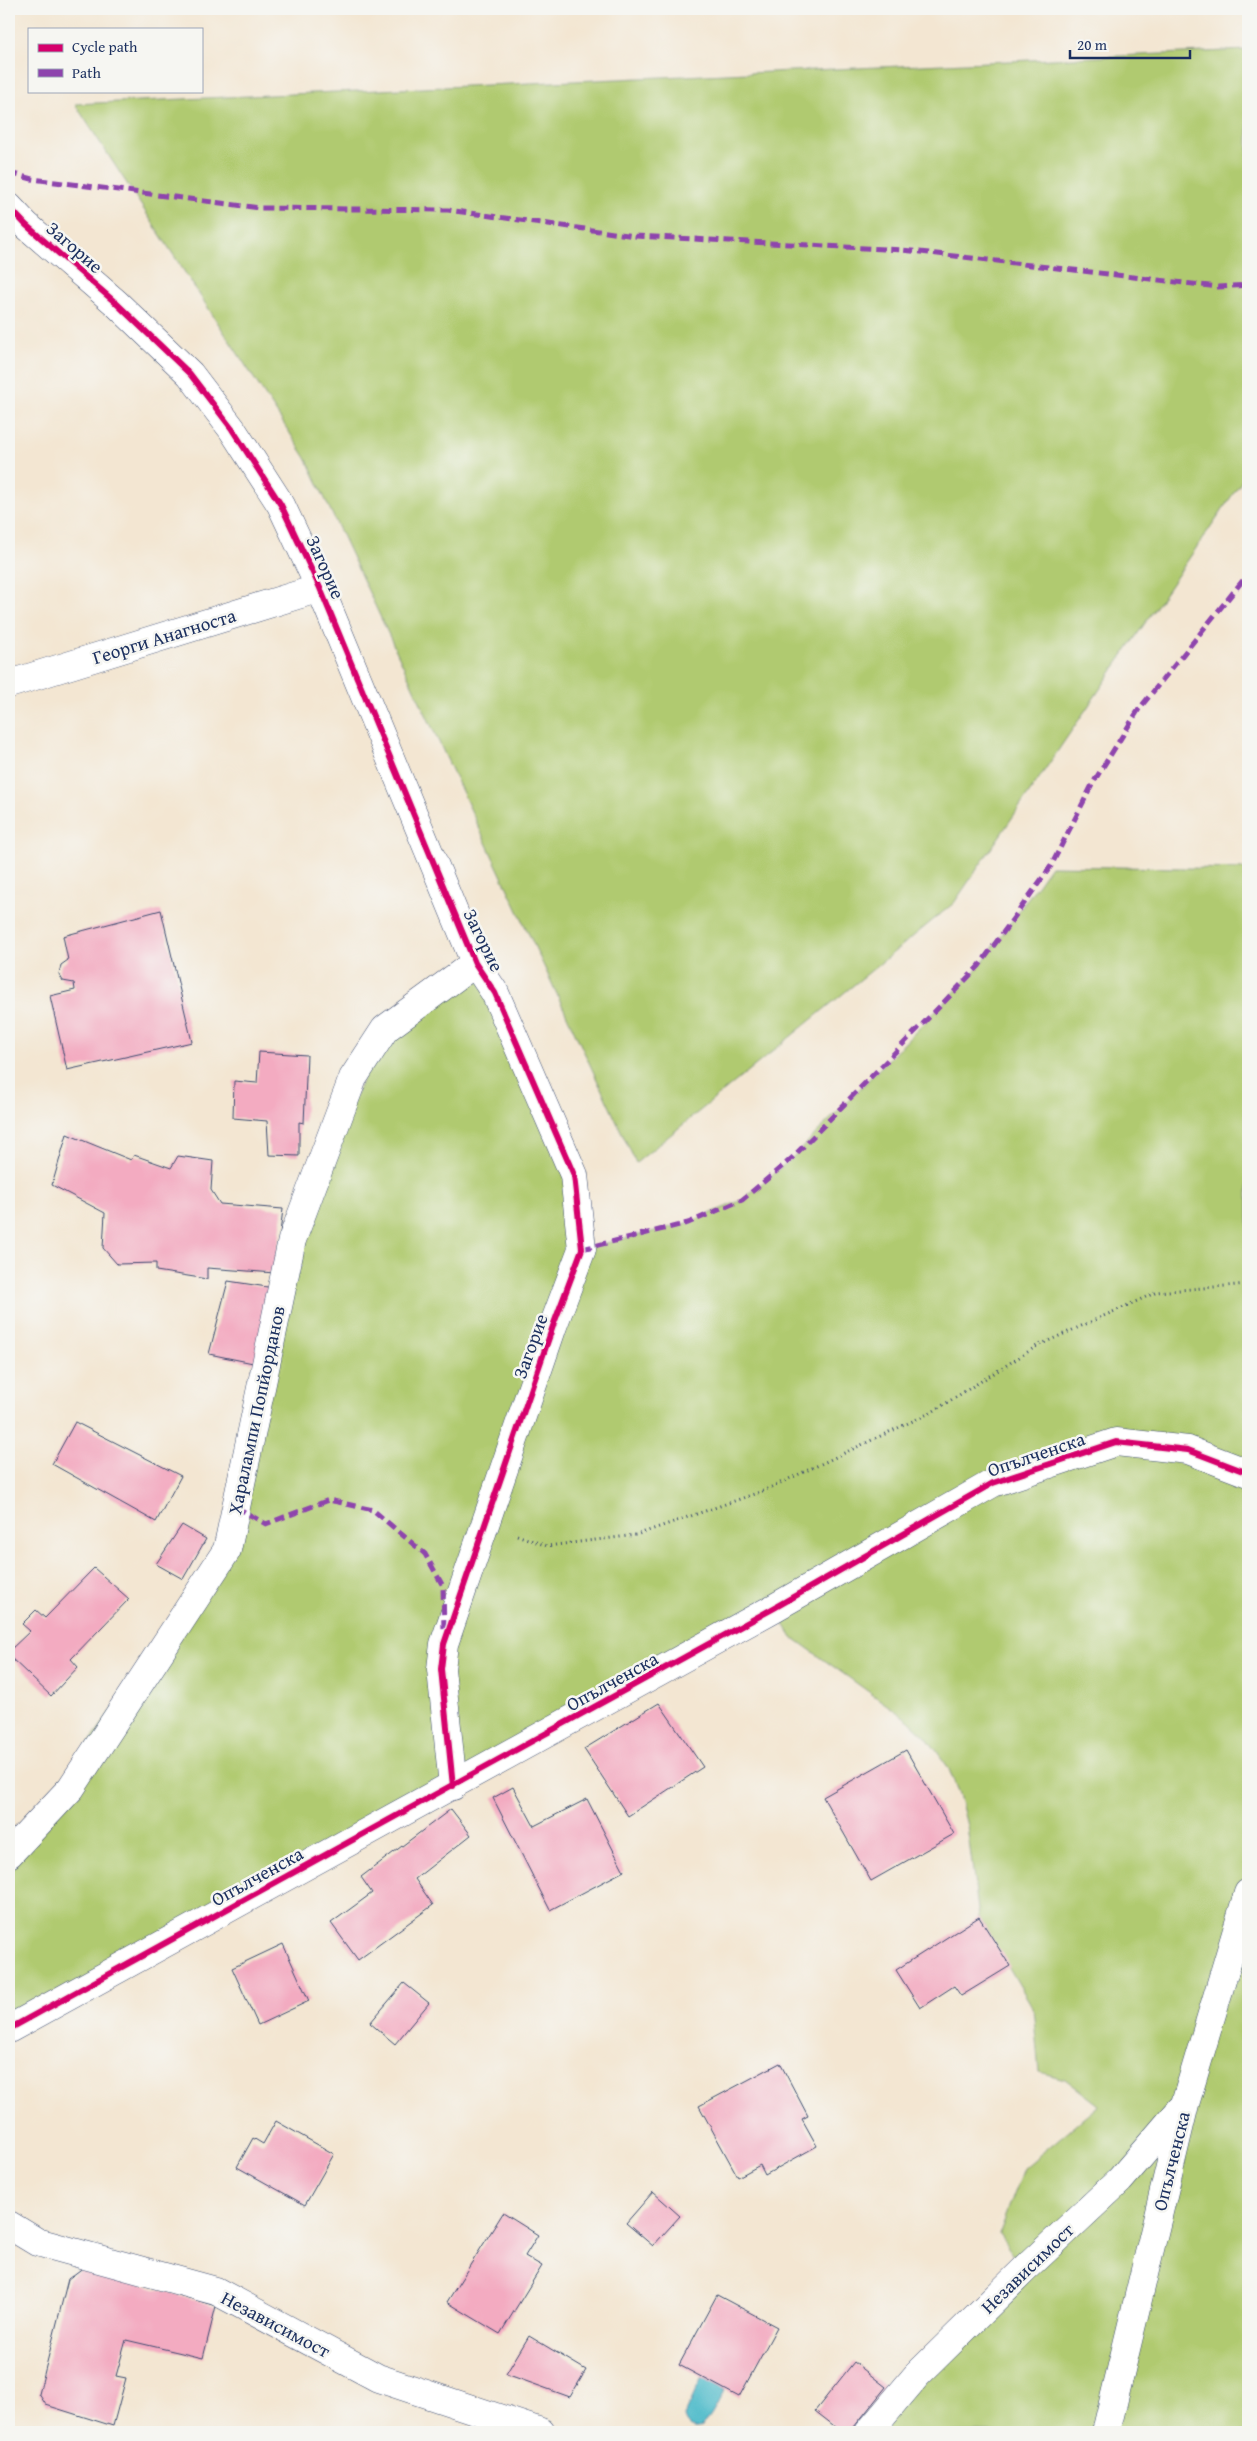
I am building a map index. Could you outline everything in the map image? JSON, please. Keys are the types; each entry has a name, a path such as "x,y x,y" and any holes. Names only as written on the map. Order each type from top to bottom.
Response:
{"street":[{"name":"Загорие","path":"9,206 26,225 116,302 190,374 232,429 281,505 320,588 475,963 495,993 574,1174 582,1249 553,1326 444,1644 441,1669 452,1786"},
{"name":"Георги Анагноста","path":"9,684 320,588"},
{"name":"Харалампи Попйорданов","path":"9,1854 71,1788 227,1550 292,1240 353,1078 385,1029 475,963"},
{"name":"Опълченска","path":"9,2029 774,1608 993,1483 1116,1442 1188,1450 1248,1473"},
{"name":"Опълченска","path":"1106,2432 1185,2104 1248,1893"},
{"name":"Независимост","path":"869,2432 917,2375 1024,2269 1120,2180 1185,2104"},
{"name":"Независимост","path":"9,2225 37,2242 216,2291 378,2378 541,2432"}],"path":[{"path":"484,1524 547,1546 636,1535 772,1487 932,1412 1037,1346 1158,1292 1248,1284"}],"green space":[{"path":"1248,50 1248,472 954,903 636,1163 306,458 75,104"},
{"path":"1051,866 1248,869 1248,2432 869,2432 1024,2269 999,2235 1024,2168 1099,2105 1065,2079 1039,2072 1033,2008 979,1917 967,1826 959,1794 948,1767 927,1738 908,1720 792,1637 774,1608 9,2029 9,1854 227,1550 292,1240 385,1029 475,963 574,1175 582,1249 688,1223 742,1200 791,1159 979,967"}],"water":[{"path":"702,2377 725,2390 708,2420 699,2428 694,2428 687,2424 684,2417"}],"building":[{"path":"161,910 192,1042 67,1070 50,996 75,990 74,983 63,981 59,974 61,965 68,960 63,936"},
{"path":"259,1052 307,1055 304,1123 299,1122 299,1156 269,1155 267,1121 233,1118 234,1081 257,1083"},
{"path":"67,1134 131,1160 134,1155 171,1168 178,1156 213,1161 211,1190 220,1204 283,1209 275,1273 207,1268 207,1279 156,1271 156,1263 117,1264 103,1248 105,1213 52,1185"},
{"path":"228,1281 274,1288 258,1364 209,1354"},
{"path":"75,1422 181,1476 156,1522 52,1464"},
{"path":"182,1525 206,1539 183,1579 156,1564"},
{"path":"94,1568 129,1599 71,1659 78,1667 51,1696 9,1656 9,1651 30,1631 22,1624 36,1610 45,1618"},
{"path":"659,1703 703,1767 628,1816 584,1749"},
{"path":"906,1750 954,1834 871,1881 823,1797"},
{"path":"513,1787 534,1826 587,1799 624,1871 550,1910 493,1798"},
{"path":"451,1809 471,1835 415,1879 433,1905 358,1960 331,1923 372,1893 361,1877"},
{"path":"979,1917 1010,1966 961,1996 954,1986 920,2008 896,1970"},
{"path":"283,1944 309,2001 258,2025 232,1968"},
{"path":"404,1983 429,2003 395,2044 370,2023"},
{"path":"780,2063 808,2116 802,2119 817,2146 765,2175 760,2165 738,2177 699,2106"},
{"path":"276,2121 334,2154 305,2205 237,2167 253,2138 263,2144"},
{"path":"653,2192 680,2216 653,2246 626,2223"},
{"path":"503,2213 538,2235 525,2256 542,2266 500,2334 447,2302"},
{"path":"84,2267 216,2306 203,2358 126,2340 116,2376 126,2378 113,2426 46,2405 39,2394 68,2279"},
{"path":"717,2295 777,2327 739,2397 679,2365"},
{"path":"529,2336 586,2370 570,2397 506,2374"},
{"path":"854,2362 886,2387 850,2432 842,2432 815,2411"}],"marked path":[{"path":"9,173 32,179 260,208 448,210 635,236 903,250 1218,287 1248,285"},
{"path":"582,1249 688,1223 742,1200 791,1159 979,966 1051,866 1093,783 1139,709 1248,574"},
{"path":"236,1507 266,1524 329,1500 373,1510 425,1554 443,1586 444,1631"}],"cycle path":[{"path":"9,207 26,225 116,303 190,374 232,429 281,505 320,588 475,963 495,993 574,1175 582,1249 553,1326 444,1644 441,1669 453,1786"},
{"path":"9,2029 774,1608 993,1483 1116,1442 1188,1450 1248,1473"}]}
